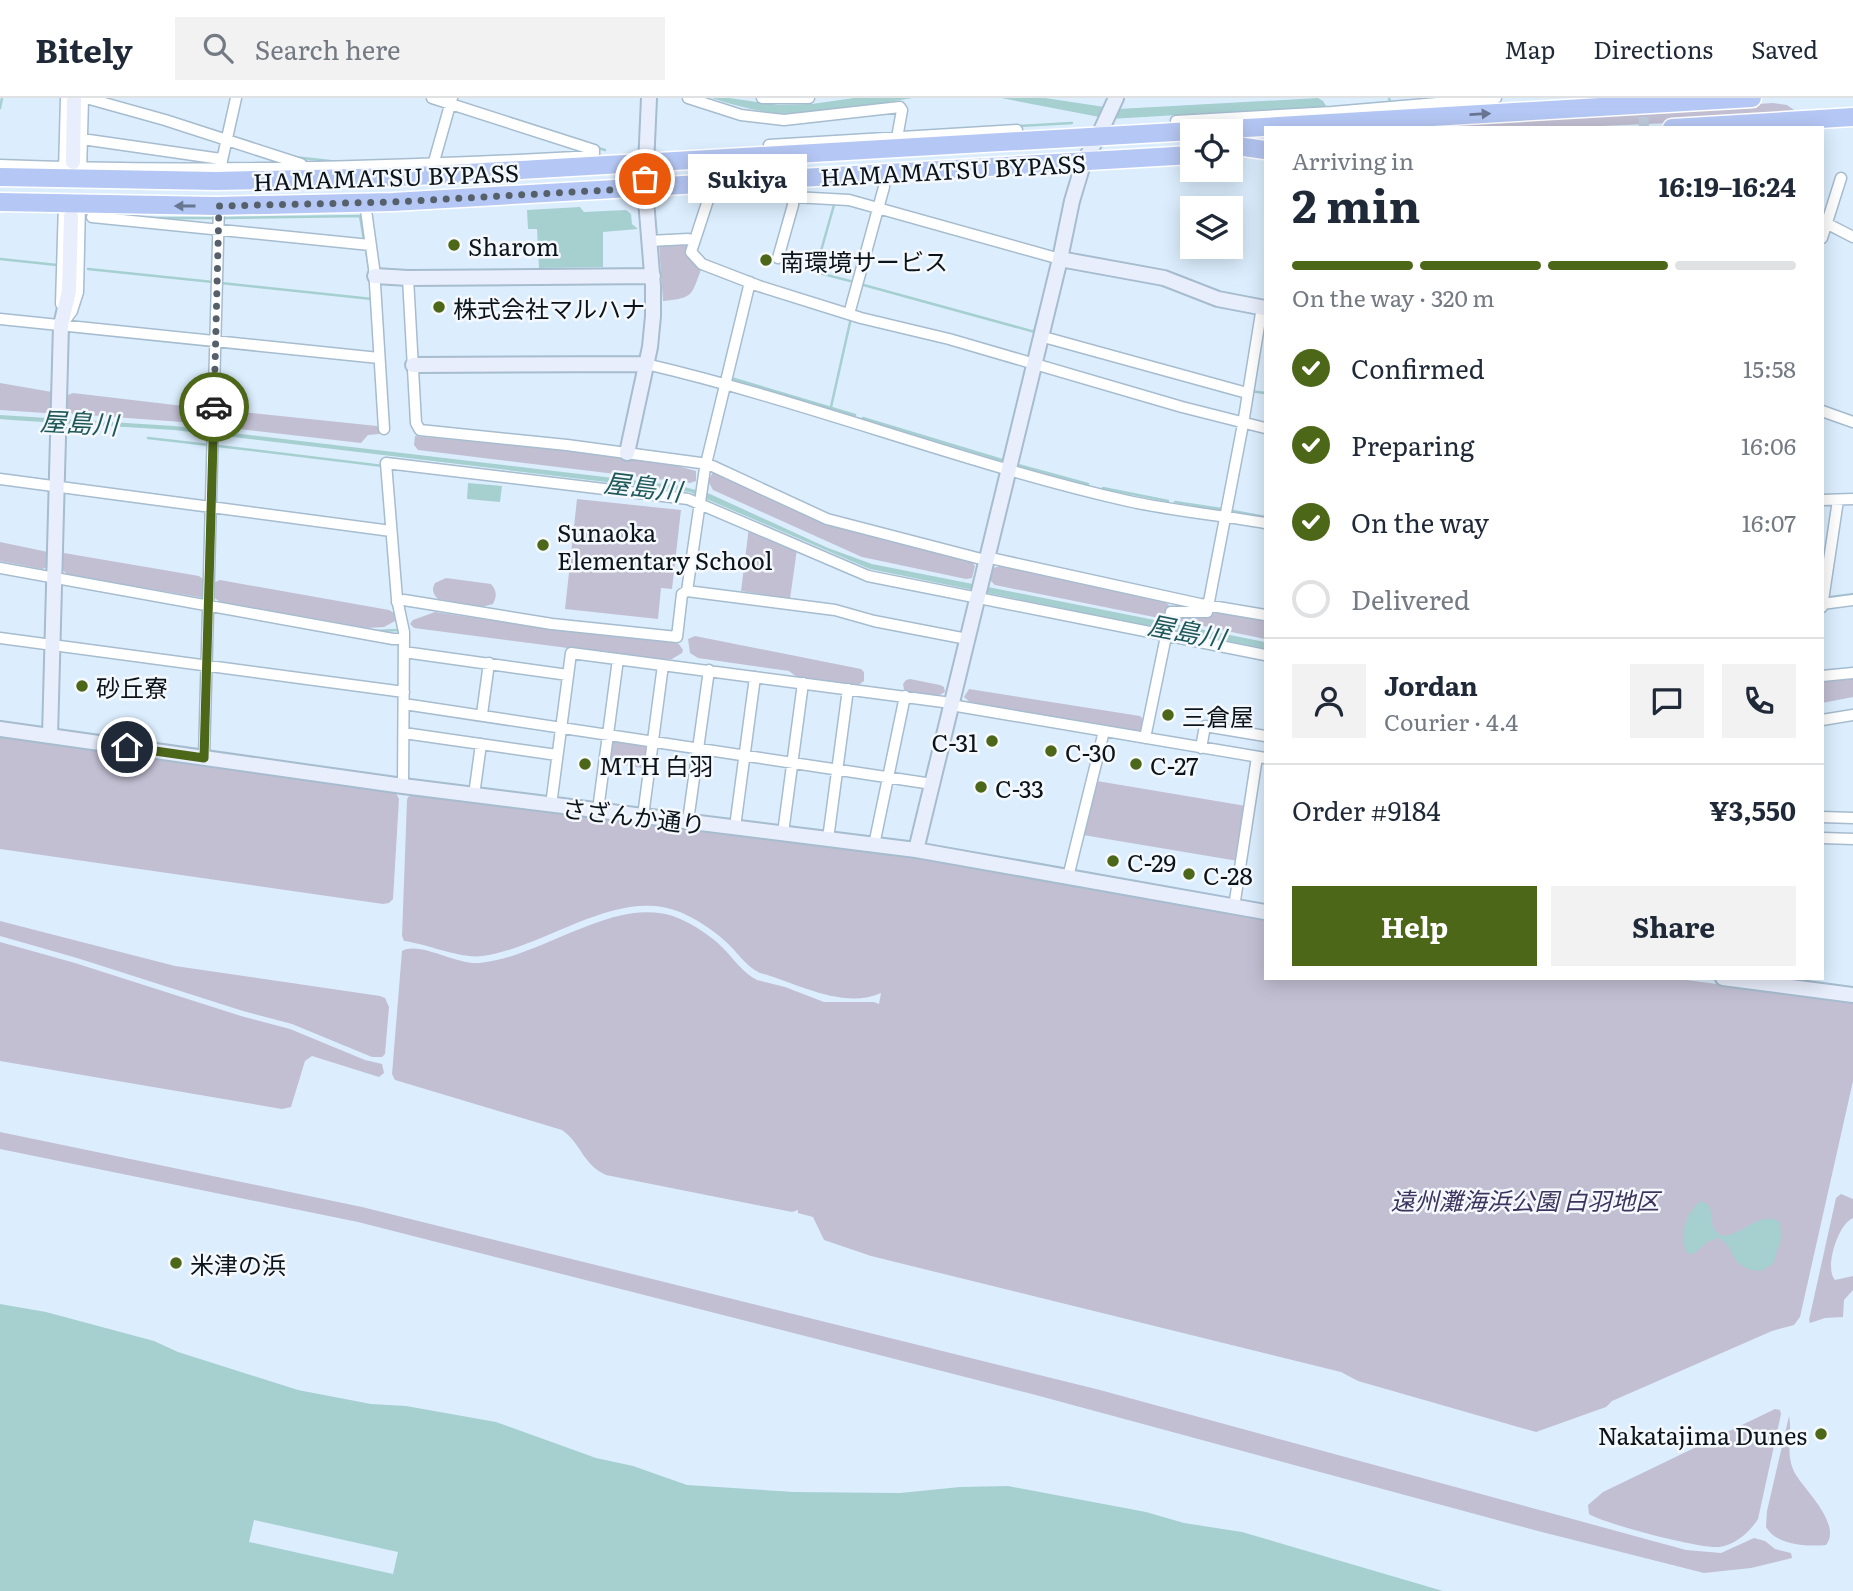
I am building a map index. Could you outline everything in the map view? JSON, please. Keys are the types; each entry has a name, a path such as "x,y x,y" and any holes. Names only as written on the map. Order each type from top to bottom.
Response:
{"highway":[{"name":"HAMAMATSU BYPASS","path":"1243,126 1328,118 1752,98"},
{"path":"1706,126 1853,117"},
{"name":"HAMAMATSU BYPASS","path":"0,177 73,171 285,180 466,175 594,161 645,176 788,179 883,173 1091,149 1180,133"},
{"name":"HAMAMATSU BYPASS","path":"0,202 77,211 365,204 645,176 770,157 899,143 1018,142 1180,154"},
{"path":"899,143 1006,155 1068,152 1114,146 1180,144"},
{"path":"1243,147 1264,150"},
{"path":"1243,151 1264,150"},
{"path":"466,175 582,181 729,171 785,172 818,177"}],"street":[{"path":"66,98 73,171"},
{"path":"73,171 74,98"},
{"path":"73,171 82,139 84,98 301,164 301,169"},
{"path":"221,164 236,98"},
{"path":"0,166 73,171 221,164 301,169 594,161 594,150 451,101 432,98"},
{"path":"627,453 653,316 653,276 645,176 649,98"},
{"path":"688,98 741,115 770,119 799,119 900,107 899,143"},
{"path":"762,98 809,98"},
{"path":"1328,118 1427,101 1496,98"},
{"path":"433,164 451,101"},
{"path":"916,850 1072,201 1091,149 1111,109"},
{"path":"82,139 221,164"},
{"path":"849,314 884,187 883,173"},
{"path":"1841,178 1824,222 1853,237"},
{"path":"778,258 793,197 788,179"},
{"path":"793,197 841,199 1060,259 1164,278 1217,299 1263,307 1260,351 1247,393 1207,612 1171,612 1145,738"},
{"path":"708,200 691,252 702,264 849,314 949,339 1264,428"},
{"path":"365,204 375,276 384,429"},
{"path":"204,758 219,206"},
{"path":"50,736 61,325 69,291 77,211 109,219 370,245"},
{"path":"649,241 694,241"},
{"path":"375,276 653,276"},
{"path":"408,278 416,423 420,430 706,464 827,519 986,559 1264,615"},
{"path":"687,591 706,464 750,282"},
{"path":"0,319 379,358"},
{"path":"1040,336 1247,393"},
{"path":"413,365 646,364 725,383 1127,501 1264,523"},
{"path":"1824,412 1853,422"},
{"path":"403,786 404,639 397,602 386,463 699,500 856,572 978,592 1264,655"},
{"path":"0,479 391,531"},
{"path":"1824,500 1853,499"},
{"path":"1824,592 1838,500"},
{"path":"0,568 404,639"},
{"path":"397,602 404,600 552,624 677,637 682,594 687,591 835,610 874,621 967,639"},
{"path":"1824,605 1853,600"},
{"path":"0,638 404,692"},
{"path":"404,652 568,675"},
{"path":"551,804 571,653 905,696 1261,758 1234,907"},
{"path":"598,810 618,659"},
{"path":"482,714 489,663"},
{"path":"643,816 663,665"},
{"path":"688,821 709,670"},
{"path":"1824,676 1853,673"},
{"path":"735,827 755,677"},
{"path":"783,833 803,683"},
{"path":"828,839 848,689"},
{"path":"874,845 905,696"},
{"path":"404,704 932,784"},
{"path":"1824,720 1853,715"},
{"path":"1201,748 1205,726 1264,736"},
{"name":"さざんか通り","path":"0,729 403,786 916,850 1264,912"},
{"path":"1068,877 1104,731"},
{"path":"404,733 557,755"},
{"path":"474,795 481,744"},
{"path":"1824,817 1853,818"},
{"path":"1824,838 1853,839"},
{"path":"1738,980 1853,995"}],"green space":[{"path":"1773,103 1787,105 1797,112 1601,126 1404,126"},
{"path":"686,242 702,267 696,284 687,296 663,301 659,244"},
{"path":"0,383 52,392 53,409 45,413 0,410"},
{"path":"73,393 209,409 209,424 73,414 65,410 65,396"},
{"path":"222,410 377,426 380,432 368,435 361,443 222,427 217,423 217,412"},
{"path":"415,436 554,449 670,464 696,471 696,481 690,483 418,450 414,445"},
{"path":"713,472 811,516 971,561 975,566 972,578 966,579 862,557 713,490 708,481"},
{"path":"577,499 681,510 672,589 661,588 658,619 565,609"},
{"path":"749,527 797,549 790,599 741,591"},
{"path":"0,542 48,552 49,567 42,569 0,561"},
{"path":"64,553 199,576 207,582 204,598 68,575 61,569 61,556"},
{"path":"1000,566 1164,601 1169,605 1166,616 1159,618 995,585 990,580 993,568"},
{"path":"446,578 491,584 496,594 493,604 482,607 438,599 434,593 434,585"},
{"path":"220,580 389,610 394,613 395,621 384,627 368,628 220,602 212,596 213,583"},
{"path":"435,612 675,643 683,650 672,659 660,660 414,628 410,624 413,620"},
{"path":"1218,613 1264,620 1264,639 1174,620 1173,616"},
{"path":"695,636 861,669 864,672 864,681 857,686 798,678 789,671 698,658 690,653 688,639"},
{"path":"1853,678 1853,697 1824,703 1824,681"},
{"path":"910,679 940,685 945,692 938,696 907,692 903,684"},
{"path":"969,689 1140,716 1144,720 1142,730 1139,732 972,704 964,697"},
{"path":"0,736 396,793 399,799 393,899 383,904 0,849"},
{"path":"611,741 648,747 647,769 607,762"},
{"path":"1097,781 1246,806 1238,861 1083,835"},
{"name":"遠州灘海浜公園 白羽地区","path":"414,794 915,856 1264,919 1264,980 1686,980 1853,1002 1853,1081 1800,1317 1794,1325 1772,1331 1612,1401 1606,1407 1536,1432 1358,1381 1341,1372 871,1256 824,1240 813,1217 798,1213 798,1210 792,1212 606,1175 587,1160 574,1141 562,1130 395,1080 392,1074 402,951 418,949 460,961 479,963 503,959 604,920 630,914 654,913 678,918 702,931 757,980 824,1002 879,1004 881,993 866,997 836,997 760,973 715,932 680,912 656,906 606,912 506,951 482,956 464,955 404,941 402,936 408,797"},
{"path":"0,921 175,966 380,996 385,998 389,1007 385,1054 382,1057 372,1057 292,1024 0,936"},
{"path":"0,942 290,1029 365,1060 382,1064 384,1073 379,1077 312,1056 305,1061 291,1107 282,1109 0,1061"},
{"path":"0,1132 362,1207 1100,1390 1686,1550 1721,1553 1754,1538 1765,1541 1775,1549 1791,1553 1792,1558 1751,1568 1704,1573 1534,1530 1032,1394 358,1222 0,1149"},
{"path":"1841,1194 1853,1199 1853,1218 1842,1229 1834,1247 1832,1274 1835,1280 1853,1276 1853,1290 1844,1300 1843,1317 1825,1318 1810,1323 1836,1198"},
{"path":"1775,1409 1780,1410 1781,1414 1758,1519 1751,1529 1736,1541 1725,1546 1709,1547 1632,1529 1589,1514 1588,1505 1603,1492"},
{"path":"1789,1416 1792,1468 1826,1518 1830,1537 1826,1545 1810,1546 1784,1541 1766,1527 1767,1511"}],"water":[{"path":"712,98 779,105 854,98 913,98 827,112 792,114 760,111"},
{"path":"1001,98 1045,98 1118,109 1318,98 1323,101 1339,126 1328,126 1315,107 1110,119"},
{"path":"580,207 584,212 626,210 631,214 632,224 638,229 603,232 603,267 539,268 537,229 528,229 527,210"},
{"name":"屋島川","path":"0,415 174,426 681,486 710,494 828,548 872,564 1264,642 1264,650 870,569 690,492 174,430 0,419"},
{"path":"468,483 502,486 500,502 467,499"},
{"path":"1701,1201 1710,1206 1713,1228 1720,1235 1735,1233 1764,1219 1780,1222 1781,1239 1773,1264 1761,1271 1743,1266 1718,1238 1707,1242 1694,1254 1687,1253 1685,1225 1691,1211"},
{"path":"0,1304 46,1312 154,1341 178,1352 298,1390 371,1404 406,1406 496,1422 596,1458 633,1466 687,1485 794,1492 900,1493 960,1487 1008,1486 1146,1512 1184,1523 1242,1532 1443,1591 0,1591"}],"pier":[{"path":"254,1520 398,1552 393,1574 249,1542"}],"waterway":[{"path":"0,108 2,98"},
{"path":"1389,98 1390,102"},
{"path":"1019,126 1072,123"},
{"path":"595,147 605,150"},
{"path":"293,157 339,162"},
{"path":"815,272 834,205"},
{"path":"223,218 360,216 364,240"},
{"path":"149,218 215,218"},
{"path":"366,250 370,275"},
{"path":"0,259 57,265"},
{"path":"780,263 854,282"},
{"path":"88,269 213,282"},
{"path":"1034,332 1048,281"},
{"path":"221,283 372,299"},
{"path":"860,284 1035,332"},
{"path":"831,407 851,318"},
{"path":"731,378 855,415"},
{"path":"1250,391 1264,393"},
{"path":"863,418 1002,460"},
{"path":"148,438 209,445"},
{"path":"218,446 383,466"},
{"path":"1018,465 1088,484"},
{"path":"994,501 1001,472"},
{"path":"1103,488 1168,501"},
{"path":"1175,502 1221,509"},
{"path":"1233,511 1264,517"},
{"path":"0,563 41,571"},
{"path":"1831,597 1853,594"},
{"path":"337,624 376,631 399,630"}],"tunnel":[{"path":"1643,102 1644,126"}],"way so far":[{"path":"214,407 219,206 452,200 645,188 645,179"}],"place":[{"name":"Sukiya","path":"645,179"},
{"name":"Sharom","path":"454,245"},
{"name":"南環境サービス","path":"766,260"},
{"name":"株式会社マルハナ","path":"439,307"},
{"name":"Sunaoka Elementary School","path":"543,545"},
{"name":"砂丘寮","path":"82,686"},
{"name":"三倉屋","path":"1168,715"},
{"name":"C-31","path":"992,741"},
{"name":"C-30","path":"1051,751"},
{"name":"MTH 白羽","path":"585,764"},
{"name":"C-27","path":"1136,764"},
{"name":"C-33","path":"981,787"},
{"name":"C-29","path":"1113,861"},
{"name":"C-28","path":"1189,874"},
{"name":"米津の浜","path":"176,1263"},
{"name":"Nakatajima Dunes","path":"1821,1434"}],"route":[{"path":"127,747 204,758 214,407"}]}
